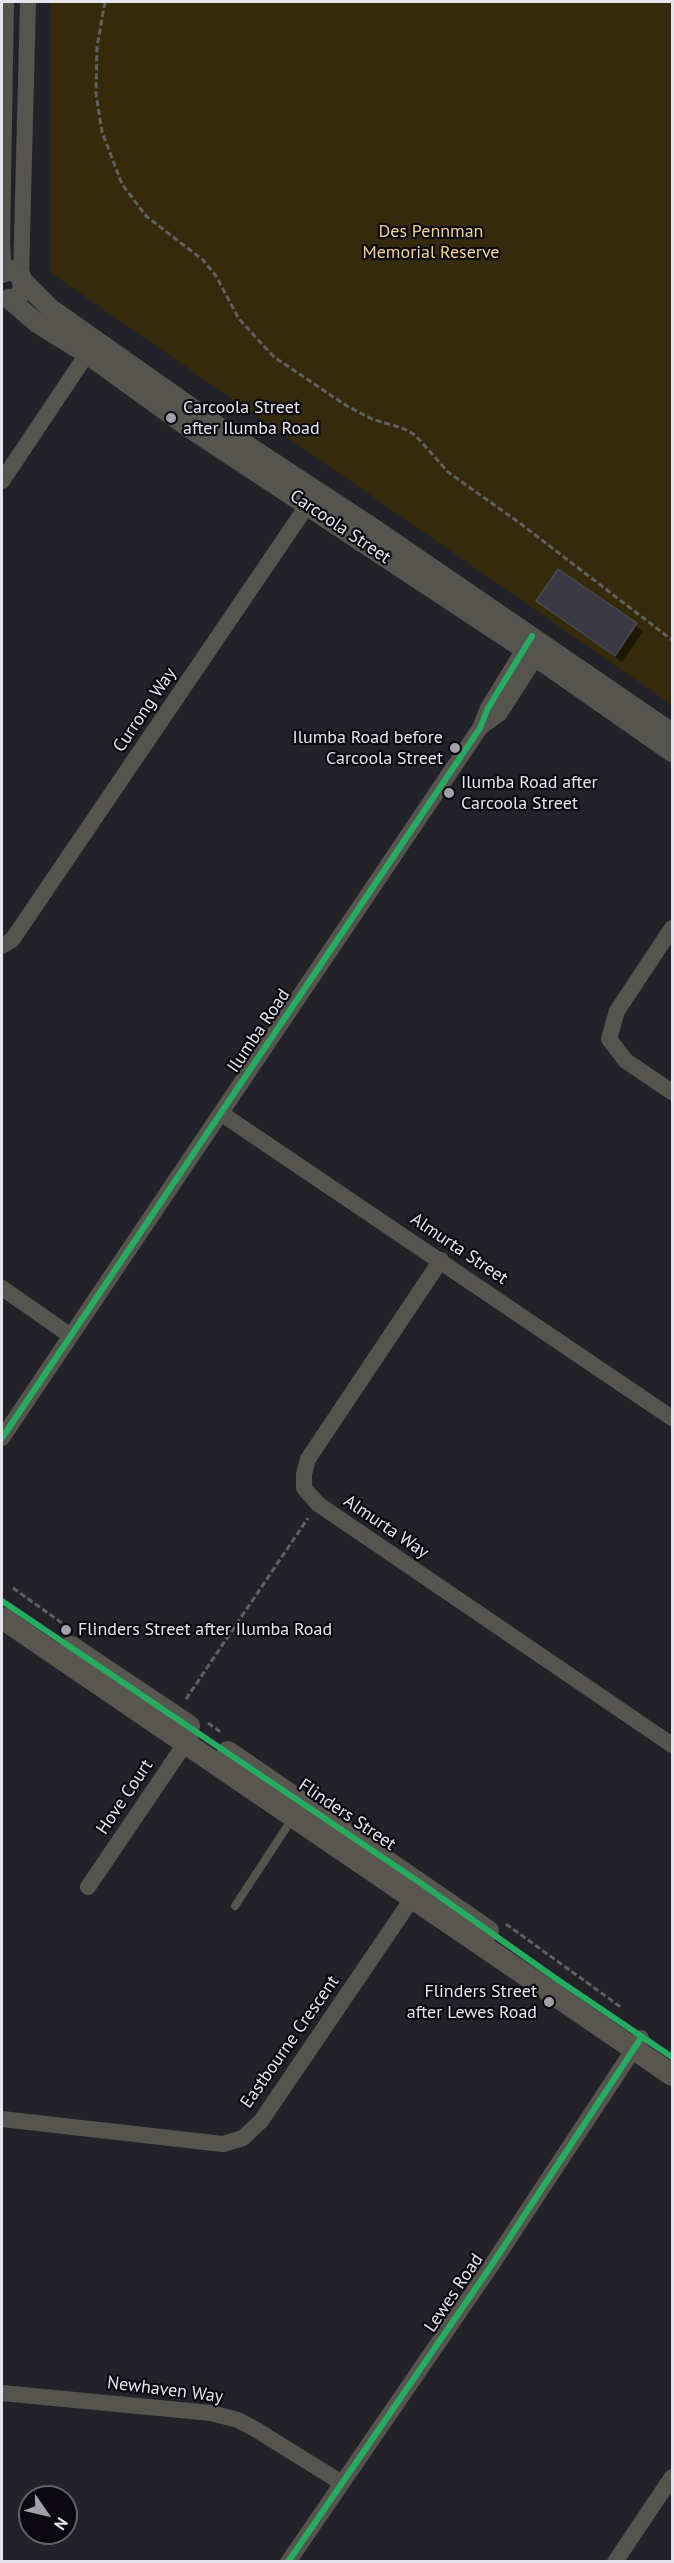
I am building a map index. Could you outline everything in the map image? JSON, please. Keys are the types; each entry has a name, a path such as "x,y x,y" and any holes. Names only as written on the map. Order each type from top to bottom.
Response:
{"main road":[{"name":"Flinders Street","path":"2,1601 190,1736 638,2043 672,2075"},
{"name":"Flinders Street","path":"2,1618 190,1736 294,1816 417,1891"},
{"name":"Flinders Street","path":"638,2043 672,2057"}],"street":[{"path":"5,298 20,294 2,244 6,2"},
{"path":"13,276 28,2"},
{"name":"Carcoola Street","path":"13,276 92,347 205,428 534,647 672,733"},
{"name":"Carcoola Street","path":"5,298 38,323 92,347"},
{"path":"2,481 92,347"},
{"name":"Currong Way","path":"2,946 12,940 312,498"},
{"name":"Carcoola Street","path":"534,647 672,752"},
{"name":"Ilumba Road","path":"2,1438 480,728 488,708 534,647"},
{"path":"672,928 616,1011 609,1039 626,1061 672,1092"},
{"name":"Almurta Street","path":"222,1113 672,1418"},
{"name":"Almurta Way","path":"441,1260 308,1459 304,1474 304,1488 318,1504 672,1745"},
{"path":"2,1288 71,1336"},
{"name":"Hove Court","path":"88,1887 190,1736"},
{"name":"Eastbourne Crescent","path":"2,2119 223,2144 243,2138 261,2121 417,1891"},
{"name":"Lewes Road","path":"288,2562 491,2266 638,2043"},
{"name":"Newhaven Way","path":"2,2393 220,2415 238,2420 255,2429 342,2483"},
{"path":"615,2562 672,2477"}],"lane":[{"path":"235,1906 294,1816"},
{"path":"254,1858 262,1864"},
{"path":"232,1888 242,1895"}],"path":[{"path":"105,2 98,47 96,94 102,132 122,184 146,216 202,260 216,276 239,319 274,357 347,406 372,419 402,428 415,435 448,472 521,524 672,640"},
{"path":"182,1706 318,1504"}],"green space":[{"name":"Des Pennman Memorial Reserve","path":"51,2 672,2 672,705 51,273"}],"building":[{"path":"558,569 637,623 615,656 536,601"}],"cycle path":[{"path":"2,1438 480,728 488,708 532,636"},
{"path":"2,1601 422,1884 672,2057"},
{"path":"288,2562 491,2266 641,2038"}],"place":[{"name":"Carcoola Street after Ilumba Road","path":"171,418"},
{"name":"Ilumba Road before Carcoola Street","path":"455,748"},
{"name":"Ilumba Road after Carcoola Street","path":"449,793"},
{"name":"Flinders Street after Ilumba Road","path":"66,1630"},
{"name":"Flinders Street after Lewes Road","path":"549,2002"}]}
